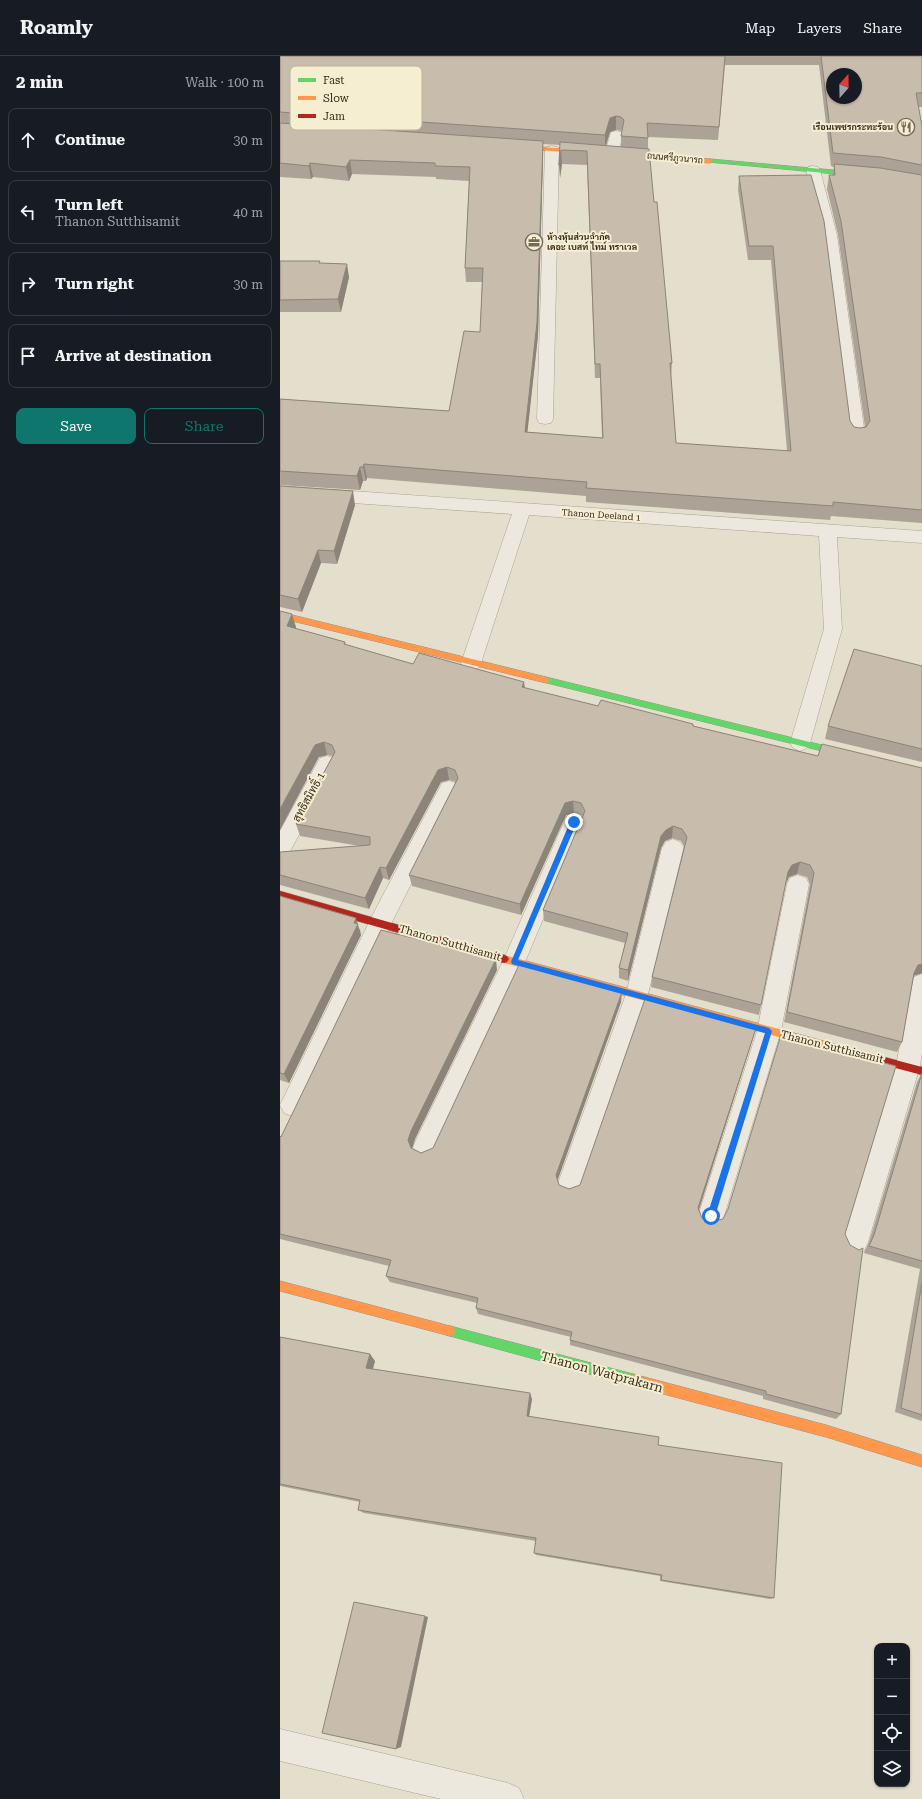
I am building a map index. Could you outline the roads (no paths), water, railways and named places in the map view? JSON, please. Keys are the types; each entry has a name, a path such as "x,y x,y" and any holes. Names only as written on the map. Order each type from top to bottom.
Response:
{"street":[{"path":"612,153 616,135"},
{"name":"ถนนศรีภูวนารถ","path":"505,146 612,153 878,176 922,184"},
{"path":"545,419 552,150"},
{"path":"812,170 830,235 857,435"},
{"name":"ถนนศรีภูวนารถ","path":"878,176 909,172"},
{"name":"Thanon Deeland 1","path":"280,492 922,537"},
{"path":"471,663 522,509"},
{"path":"800,743 833,629 828,530"},
{"path":"280,615 861,758"},
{"name":"สุทธิสมิทธิ์ 1","path":"280,851 327,764"},
{"path":"292,1105 380,924 449,789"},
{"path":"424,1148 514,962 574,822"},
{"path":"570,1183 637,994 673,848"},
{"path":"711,1216 769,1031 798,884"},
{"name":"Thanon Sutthisamit","path":"280,895 514,962 637,994 769,1031 915,1068"},
{"path":"854,1242 915,1068 922,984"},
{"name":"Thanon Watprakarn","path":"280,1286 826,1431 922,1461"},
{"path":"280,1745 508,1799"}],"place":[{"name":"เรือนเพชรกระทะร้อน","path":"906,127"},
{"name":"ห้างหุ้นส่วนจำกัด เดอะ เบสท์ ไทม์ ทราเวล","path":"534,242"}]}
